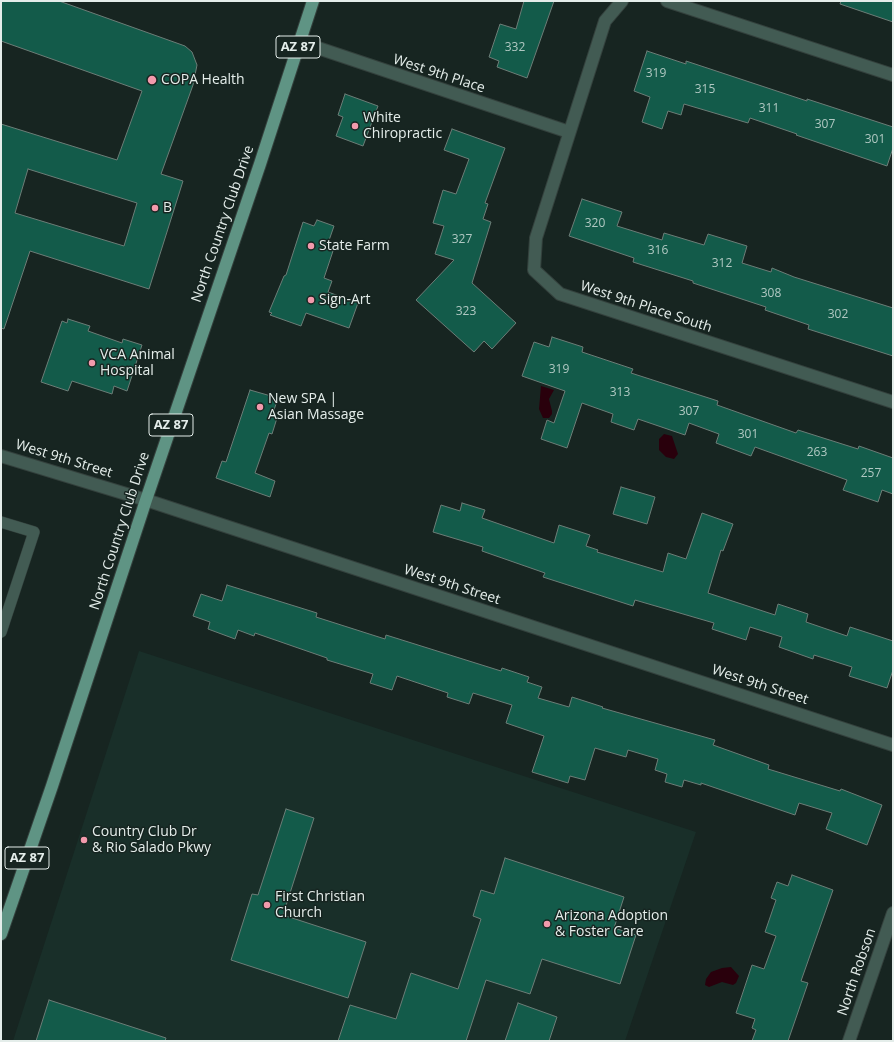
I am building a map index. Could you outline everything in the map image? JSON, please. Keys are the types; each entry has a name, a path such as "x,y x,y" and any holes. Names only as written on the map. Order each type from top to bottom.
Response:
{"main road":[{"name":"North Country Club Drive","path":"1,934 52,786 313,1"}],"street":[{"path":"569,132 605,21 622,1"},
{"path":"667,1 893,75"},
{"name":"West 9th Place","path":"300,42 569,132"},
{"name":"West 9th Place South","path":"569,132 536,238 534,270 560,294 893,402"},
{"name":"West 9th Street","path":"1,456 146,500 893,745"},
{"name":"North Robson","path":"849,1041 893,914"}],"lane":[{"path":"1,522 34,532 1,632"}],"shaded area":[{"path":"541,386 554,390 549,399 552,414 549,418 543,418 539,409"},
{"path":"664,434 672,436 678,454 674,459 666,457 659,450 659,439"},
{"path":"139,651 696,832 625,1041 13,1041"},
{"path":"731,967 739,976 736,983 733,985 722,982 709,987 705,985 706,979 711,972 722,968"}],"building":[{"path":"1,1 59,1 185,46 192,52 197,65 193,85 161,174 183,181 149,289 30,251 4,329 1,328 1,124 117,160 142,91 1,41","holes":["28,169 137,203 124,246 15,213"]},
{"path":"524,1 554,1 527,78 497,67 499,61 489,57 500,24 516,29"},
{"path":"841,1 893,1 893,22 840,4"},
{"path":"647,51 686,64 686,61 807,101 807,99 893,127 893,148 887,166 750,118 748,123 684,104 681,115 668,111 662,129 642,122 650,97 634,91"},
{"name":"White Chiropractic","path":"345,94 378,106 363,146 336,136 343,117 338,115"},
{"path":"452,129 505,148 485,203 488,204 483,219 491,222 472,283 516,323 492,349 484,341 474,352 416,300 454,260 435,254 444,226 433,223 443,190 456,194 469,159 444,150"},
{"path":"582,199 622,212 617,226 662,240 664,233 704,245 708,234 747,246 742,263 771,272 772,268 794,277 893,308 893,356 808,329 809,325 765,310 766,307 693,283 693,281 633,262 634,258 569,236"},
{"name":"Sign-Art","path":"317,220 334,226 326,249 333,251 324,278 332,281 328,292 358,303 349,328 306,313 301,326 270,315 272,313 269,312 284,276 286,275 303,222 314,226"},
{"name":"VCA Animal Hospital","path":"68,319 90,326 88,331 122,343 123,339 142,345 127,391 114,386 112,394 72,381 68,391 41,382 62,321 67,323"},
{"path":"552,337 583,347 582,352 633,369 631,373 718,401 717,405 796,433 798,430 858,449 859,446 893,458 893,494 882,490 878,502 843,490 847,480 755,447 751,456 716,443 719,434 689,423 685,435 638,419 634,430 611,422 613,414 582,403 567,448 541,439 547,420 554,423 565,391 522,376 534,342 549,347"},
{"path":"250,390 278,398 272,416 277,418 272,434 269,433 255,473 275,481 270,497 216,478 222,461 226,462"},
{"path":"621,487 655,497 647,524 613,514"},
{"path":"462,503 485,510 482,518 554,543 559,525 590,535 586,546 598,550 597,552 663,572 668,553 686,559 702,513 733,524 723,551 721,550 708,593 775,615 778,604 808,614 806,622 847,636 850,627 893,641 893,670 887,688 849,676 852,667 814,655 813,659 779,647 782,637 750,627 746,640 712,629 714,623 635,600 633,606 543,577 545,573 482,551 483,547 433,532 441,505 460,511"},
{"path":"227,585 317,613 316,617 385,639 386,635 501,671 502,668 529,677 527,682 542,687 538,698 569,707 572,697 603,707 602,708 715,740 713,745 769,765 768,769 840,791 841,789 882,805 867,845 826,829 832,813 799,803 795,815 701,783 701,785 684,780 682,787 665,782 667,774 655,770 658,759 628,750 626,757 595,748 585,780 570,776 568,783 532,772 544,736 506,723 512,705 473,693 469,704 447,697 448,693 397,676 392,690 370,683 373,674 327,660 327,658 255,633 254,636 238,630 235,639 208,629 210,622 193,616 201,594 222,601"},
{"name":"First Christian Church","path":"286,809 314,818 283,915 366,942 348,998 231,960 252,894 258,895"},
{"name":"Arizona Adoption & Foster Care","path":"505,858 624,897 614,928 636,935 620,984 542,959 530,994 486,980 466,1041 338,1041 350,1005 396,1019 411,973 458,989 481,919 473,916 481,890 494,894"},
{"path":"792,875 833,890 801,981 808,983 788,1041 752,1041 756,1030 752,1028 755,1019 736,1013 752,965 764,969 776,936 765,932 776,900 771,898 777,882 788,886"},
{"path":"49,1000 166,1038 165,1041 36,1041"},
{"path":"518,1003 557,1017 549,1041 505,1041"}],"place":[{"name":"COPA Health","path":"152,80"},
{"name":"White Chiropractic","path":"355,126"},
{"name":"B","path":"155,208"},
{"name":"State Farm","path":"311,246"},
{"name":"Sign-Art","path":"311,300"},
{"name":"VCA Animal Hospital","path":"92,363"},
{"name":"New SPA | Asian Massage","path":"260,407"},
{"name":"Country Club Dr & Rio Salado Pkwy","path":"84,840"},
{"name":"First Christian Church","path":"267,905"},
{"name":"Arizona Adoption & Foster Care","path":"547,924"}]}
